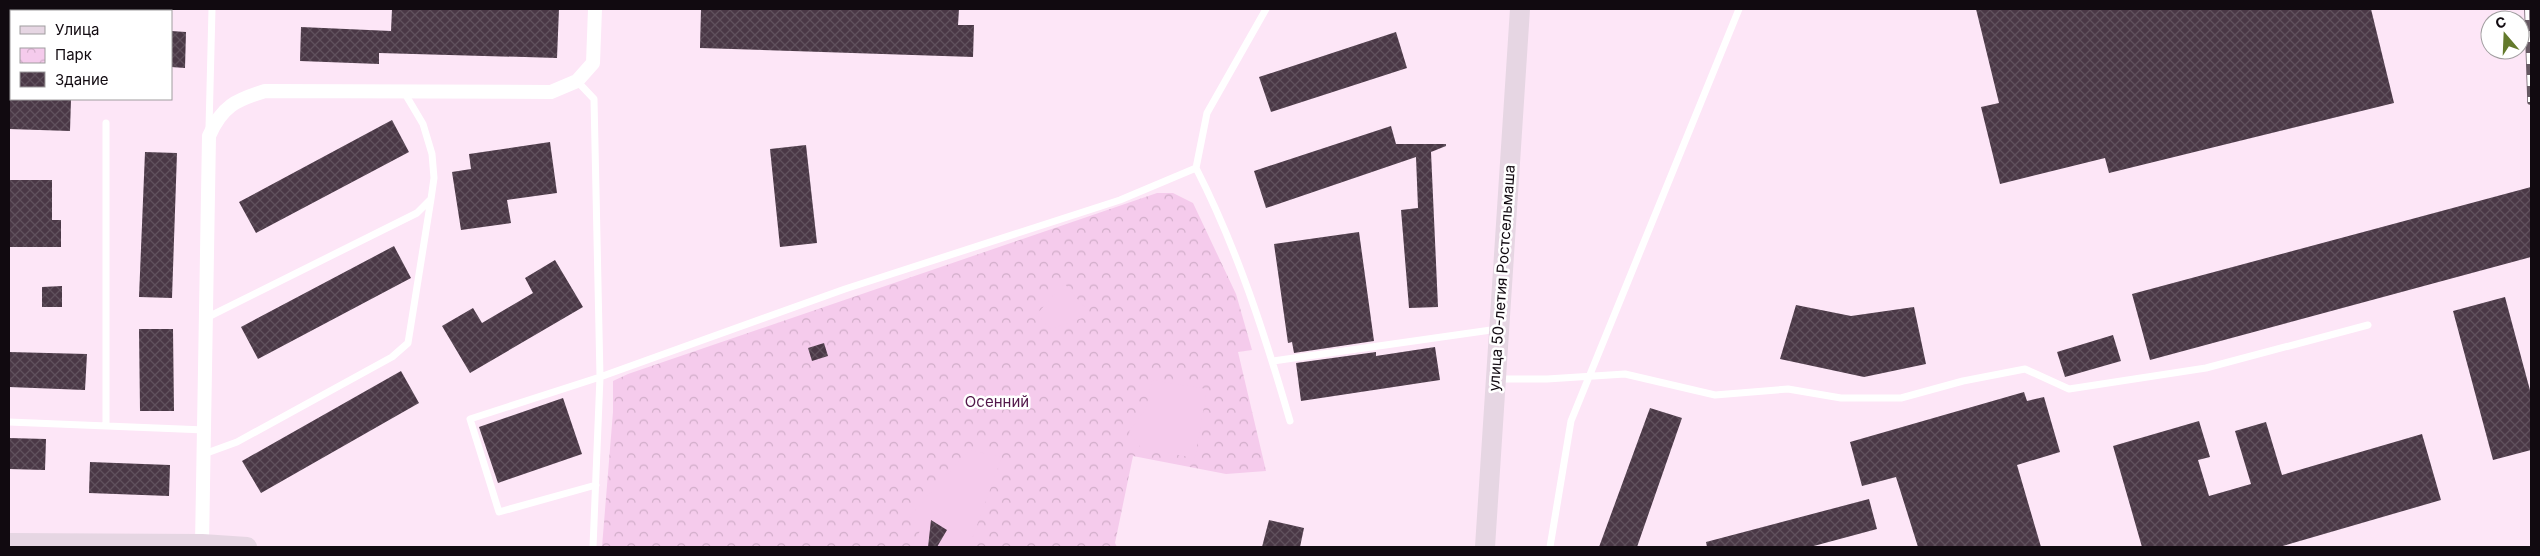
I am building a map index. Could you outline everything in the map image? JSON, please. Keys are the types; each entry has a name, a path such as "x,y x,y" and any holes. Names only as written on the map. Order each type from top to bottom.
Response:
{"main road":[{"name":"улица 50-летия Ростсельмаша","path":"1485,547 1520,9"},
{"path":"9,543 78,545 202,544 247,547"}],"street":[{"path":"202,544 209,136 216,119 239,99 265,90 551,92 577,81 593,63 595,9"}],"lane":[{"path":"209,136 212,9"},
{"path":"1266,9 1207,113 1196,168 1248,291 1273,361 1290,421"},
{"path":"1550,547 1571,421 1739,9"},
{"path":"577,81 594,99 600,377 593,547"},
{"path":"204,454 237,442 392,357 408,343 434,178 432,154 423,124 403,92"},
{"path":"106,123 106,426"},
{"path":"596,485 499,512 470,419 600,377 845,289 1120,200 1196,168"},
{"path":"206,318 418,213 431,199"},
{"path":"1496,379 1547,379 1625,374 1715,395 1788,389 1841,398 1901,398 1963,381 2026,369 2069,389 2206,368 2368,325"},
{"path":"1273,361 1499,329"},
{"path":"9,422 205,430"}],"green space":[{"name":"Осенний","path":"1157,193 1173,193 1193,203 1236,294 1252,350 1238,352 1266,471 1226,474 1133,456 1115,543 1117,547 602,547 613,412 613,381 628,374"},
{"path":"1064,283 1091,315 1050,329 1037,314"},
{"path":"1152,380 1207,389 1195,458 1141,448 1129,432 1146,408"},
{"path":"969,450 1002,457 969,547 911,547 920,531 917,523 909,517"}],"building":[{"path":"392,9 559,9 557,58 379,53 379,64 300,61 301,27 391,31"},
{"path":"701,9 959,9 958,25 974,25 973,57 700,48"},
{"path":"1976,9 2371,9 2394,103 2109,173 2105,158 2000,184 1981,107 1999,103"},
{"path":"172,31 186,32 185,68 172,67"},
{"path":"1396,32 1407,68 1271,112 1259,77"},
{"path":"9,99 71,100 70,131 9,129"},
{"path":"392,120 409,152 256,233 239,202"},
{"path":"1391,126 1396,144 1446,144 1446,146 1431,152 1438,307 1409,308 1401,210 1418,208 1416,157 1266,208 1254,171"},
{"path":"550,142 557,193 507,200 511,223 461,230 452,172 471,169 469,154"},
{"path":"806,145 817,243 780,247 770,149"},
{"path":"145,152 177,153 172,298 139,297"},
{"path":"9,180 52,180 52,220 61,220 61,247 9,247"},
{"path":"2531,187 2531,257 2150,360 2132,294"},
{"path":"1359,232 1374,341 1294,353 1292,342 1288,343 1274,244"},
{"path":"394,246 411,278 258,359 241,327"},
{"path":"555,260 583,307 470,373 442,326 473,308 482,323 533,293 525,278"},
{"path":"62,286 62,307 42,307 42,287"},
{"path":"2505,297 2531,394 2531,450 2493,460 2453,311"},
{"path":"1796,305 1851,316 1914,307 1926,364 1864,377 1780,359"},
{"path":"139,329 173,329 174,411 140,411"},
{"path":"2113,335 2121,361 2065,377 2057,352"},
{"path":"824,343 828,356 812,361 808,348"},
{"path":"1435,347 1440,380 1301,401 1296,363 1376,352 1376,356"},
{"path":"9,352 87,354 85,390 9,387"},
{"path":"401,371 419,403 261,493 242,461"},
{"path":"2024,392 2027,401 2044,397 2060,452 2017,465 2041,547 1918,547 1896,477 1862,486 1850,442"},
{"path":"563,398 582,454 498,483 479,427"},
{"path":"1650,408 1682,418 1637,547 1599,547"},
{"path":"2199,421 2210,457 2198,460 2209,496 2251,484 2235,431 2266,422 2282,475 2422,434 2441,500 2279,547 2142,547 2113,446"},
{"path":"9,438 46,439 45,470 9,469"},
{"path":"90,462 170,465 169,496 89,493"},
{"path":"1869,499 1877,529 1810,547 1707,547 1706,542"},
{"path":"931,520 947,530 937,547 928,547"},
{"path":"1269,520 1304,528 1300,547 1262,547"}],"railway":[{"path":"2527,9 2530,102"}]}
